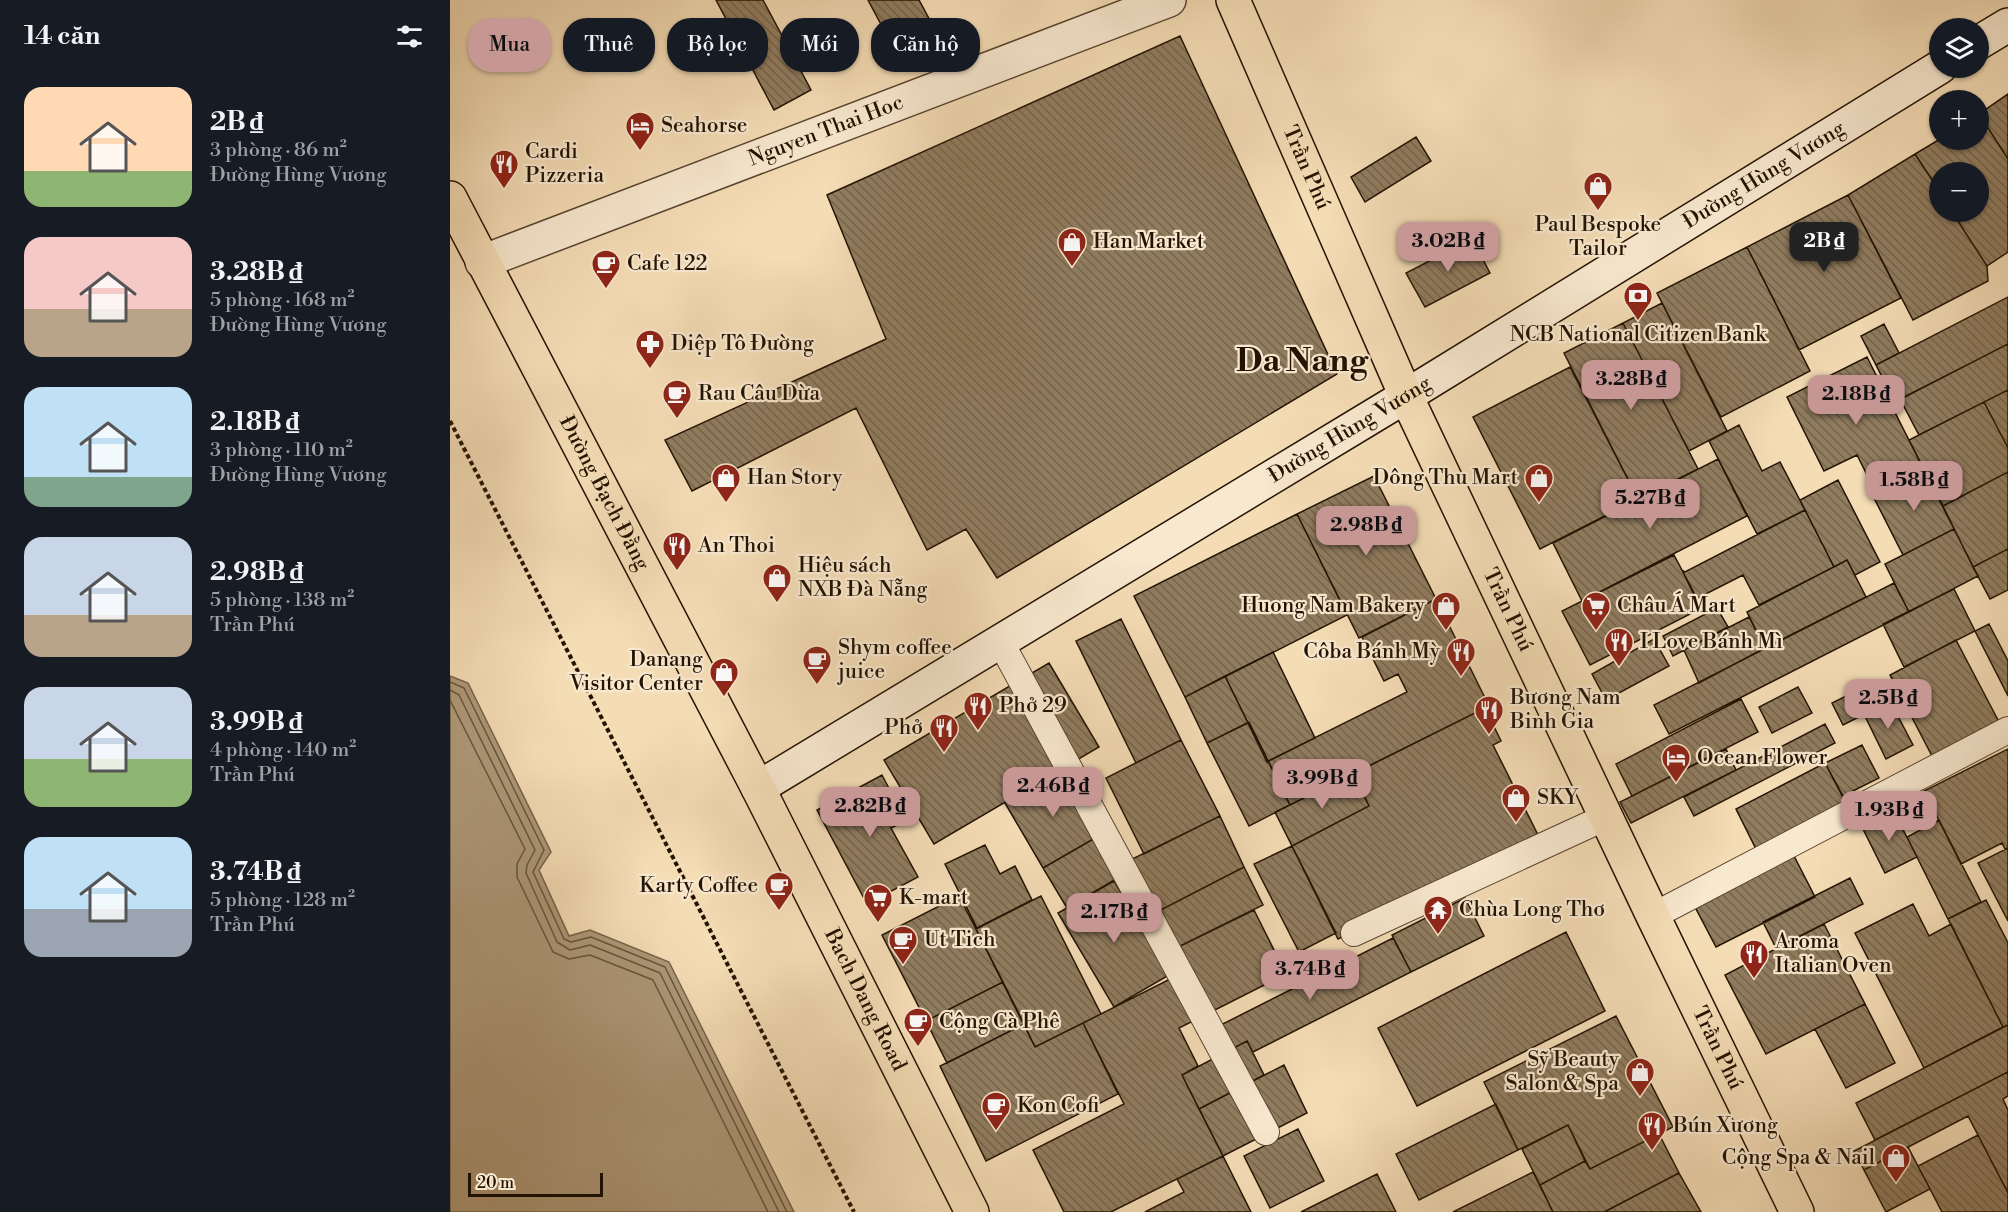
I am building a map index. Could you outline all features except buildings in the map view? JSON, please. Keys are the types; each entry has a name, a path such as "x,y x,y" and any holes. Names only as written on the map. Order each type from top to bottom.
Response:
{"main road":[{"name":"Trần Phú","path":"1233,0 1406,396 1653,916 1797,1212"},
{"name":"Đường Bạch Đằng","path":"450,198 758,788"},
{"name":"Bach Dang Road","path":"758,788 972,1212"}],"street":[{"name":"Nguyen Thai Hoc","path":"482,262 1170,0"},
{"path":"1989,36 2008,25"},
{"name":"Đường Hùng Vương","path":"758,788 1406,396 1929,74"}],"lane":[{"path":"1000,641 1266,1132"},
{"path":"1653,916 2008,730"},
{"path":"1353,933 1606,817"}],"path":[{"path":"450,421 854,1212"}],"water":[{"path":"450,676 468,683 551,852 539,870 569,936 590,930 669,962 794,1212 450,1212"}],"place":[{"name":"Seahorse","path":"640,152"},
{"name":"Cardi Pizzeria","path":"504,190"},
{"name":"Paul Bespoke Tailor","path":"1598,212"},
{"name":"Han Market","path":"1072,268"},
{"name":"Cafe 122","path":"606,290"},
{"name":"NCB National Citizen Bank","path":"1638,322"},
{"name":"Diệp Tô Đường","path":"650,370"},
{"name":"Rau Câu Dừa","path":"677,420"},
{"name":"Han Story","path":"726,504"},
{"name":"Dông Thu Mart","path":"1539,504"},
{"name":"An Thoi","path":"677,572"},
{"name":"Hiệu sách NXB Đà Nẵng","path":"777,604"},
{"name":"Huong Nam Bakery","path":"1446,632"},
{"name":"Châu Á Mart","path":"1596,632"},
{"name":"I Love Bánh Mì","path":"1619,668"},
{"name":"Côba Bánh Mỳ","path":"1461,678"},
{"name":"Shym coffee juice","path":"817,686"},
{"name":"Danang Visitor Center","path":"724,698"},
{"name":"Phở 29","path":"978,732"},
{"name":"Bương Nam Binh Gia","path":"1489,736"},
{"name":"Phở","path":"944,754"},
{"name":"Ocean Flower","path":"1676,784"},
{"name":"SKY","path":"1516,824"},
{"name":"Karty Coffee","path":"779,912"},
{"name":"K-mart","path":"878,924"},
{"name":"Chùa Long Thơ","path":"1438,936"},
{"name":"Ut Tich","path":"903,966"},
{"name":"Aroma Italian Oven","path":"1754,980"},
{"name":"Cộng Cà Phê","path":"918,1048"},
{"name":"Sỹ Beauty Salon & Spa","path":"1640,1098"},
{"name":"Kon Cofi","path":"996,1132"},
{"name":"Bún Xương","path":"1652,1152"},
{"name":"Cộng Spa & Nail","path":"1896,1184"}],"district":[{"name":"Da Nang","path":"1302,361"}]}
